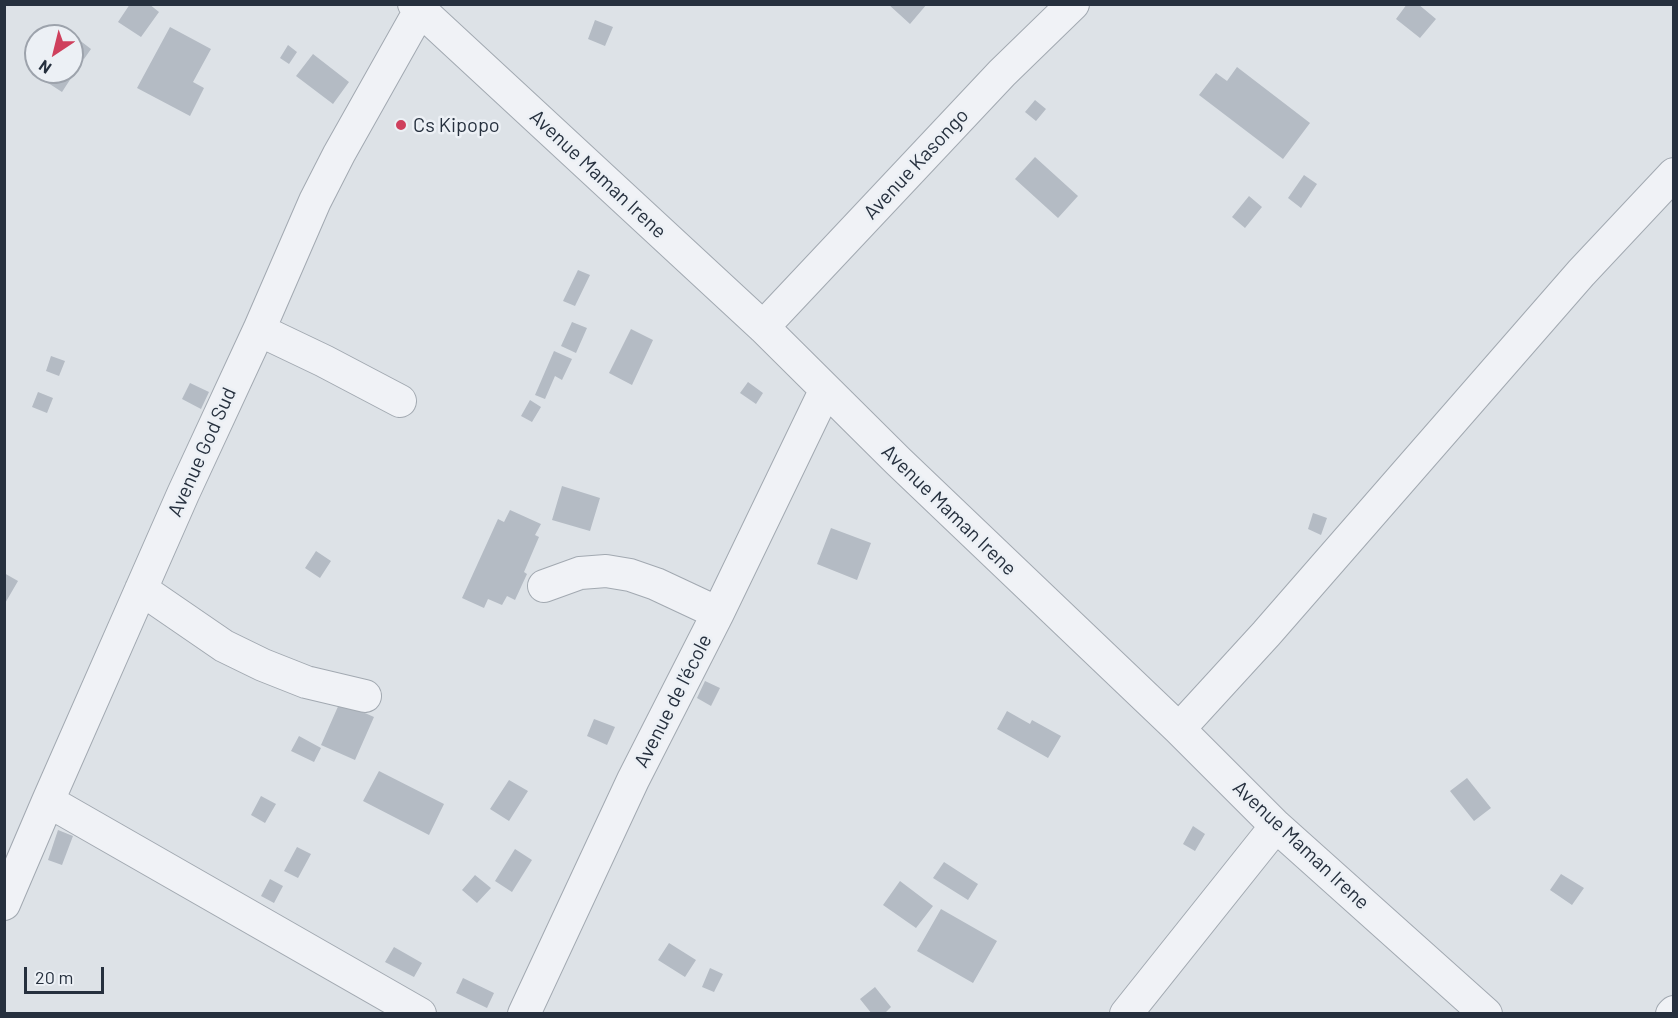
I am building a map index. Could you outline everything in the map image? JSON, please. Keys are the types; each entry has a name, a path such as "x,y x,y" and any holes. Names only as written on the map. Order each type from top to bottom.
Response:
{"street":[{"name":"Avenue Kasongo","path":"763,327 994,81 1073,4"},
{"name":"Avenue Maman Irene","path":"417,7 763,327 825,391 1179,729 1276,826 1486,1014"},
{"name":"Avenue God Sud","path":"4,904 315,201 417,7"},
{"path":"1179,729 1259,642 1581,273 1674,174"},
{"path":"259,330 400,401"},
{"name":"Avenue de l'école","path":"524,1014 633,780 718,612 825,391"},
{"path":"544,586 580,573 606,571 630,575 656,584 718,612"},
{"path":"141,590 224,646 263,665 306,682 365,696"},
{"path":"48,801 420,1014"},
{"path":"1126,1014 1276,826"}],"building":[{"path":"130,4 149,4 159,12 141,37 118,22"},
{"path":"888,4 927,4 910,24"},
{"path":"1407,4 1418,4 1436,19 1420,38 1396,19"},
{"path":"595,20 613,27 605,46 588,39"},
{"path":"170,27 211,49 193,82 204,88 190,116 137,88"},
{"path":"84,44 91,49 84,59"},
{"path":"288,45 297,52 289,64 280,58"},
{"path":"313,54 349,82 333,104 296,76"},
{"path":"1237,67 1310,123 1283,159 1199,95 1216,73 1227,81"},
{"path":"50,84 67,84 62,92"},
{"path":"1035,100 1046,109 1036,121 1025,112"},
{"path":"1035,157 1078,196 1058,218 1015,179"},
{"path":"1304,175 1317,184 1301,208 1288,198"},
{"path":"1249,196 1262,207 1245,228 1232,217"},
{"path":"578,270 590,275 575,306 563,301"},
{"path":"572,322 587,328 576,353 561,346"},
{"path":"631,329 653,340 632,385 609,373"},
{"path":"554,351 572,359 562,380 555,376 545,399 535,395"},
{"path":"51,356 65,361 59,376 46,371"},
{"path":"748,382 763,393 756,404 740,393"},
{"path":"190,383 209,392 201,409 182,399"},
{"path":"38,392 53,398 47,413 32,407"},
{"path":"530,400 541,407 532,422 521,416"},
{"path":"562,486 600,498 590,531 552,520"},
{"path":"510,510 541,524 535,535 539,537 524,572 527,574 515,600 507,596 502,605 488,599 484,608 462,598 498,519 504,522"},
{"path":"1313,513 1327,518 1321,535 1308,529"},
{"path":"831,528 871,543 857,580 817,564"},
{"path":"316,551 331,561 320,578 305,568"},
{"path":"4,573 18,581 4,605"},
{"path":"705,681 720,688 711,706 697,698"},
{"path":"340,702 374,717 355,760 321,745"},
{"path":"1007,711 1030,724 1032,720 1061,736 1048,758 997,729"},
{"path":"594,719 615,727 607,745 587,736"},
{"path":"299,736 321,748 314,762 291,751"},
{"path":"379,771 444,804 429,835 363,801"},
{"path":"1467,778 1491,808 1474,821 1450,791"},
{"path":"509,780 528,791 509,821 490,809"},
{"path":"261,796 276,804 265,823 251,815"},
{"path":"1193,826 1205,834 1195,851 1183,844"},
{"path":"58,830 73,836 62,865 48,860"},
{"path":"297,847 311,854 298,878 284,871"},
{"path":"515,849 532,860 512,892 495,881"},
{"path":"944,862 978,884 968,900 933,878"},
{"path":"1561,874 1584,888 1572,905 1550,890"},
{"path":"475,875 491,888 477,903 462,890"},
{"path":"270,879 283,886 274,903 261,896"},
{"path":"900,881 933,906 916,928 883,905"},
{"path":"941,909 997,941 973,983 917,951"},
{"path":"669,943 696,960 685,977 658,960"},
{"path":"394,947 422,963 414,977 385,962"},
{"path":"710,968 723,974 714,992 702,987"},
{"path":"463,978 494,993 487,1008 456,993"},
{"path":"875,987 891,1007 884,1014 872,1014 860,999"}],"place":[{"name":"Cs Kipopo","path":"401,125"}]}
